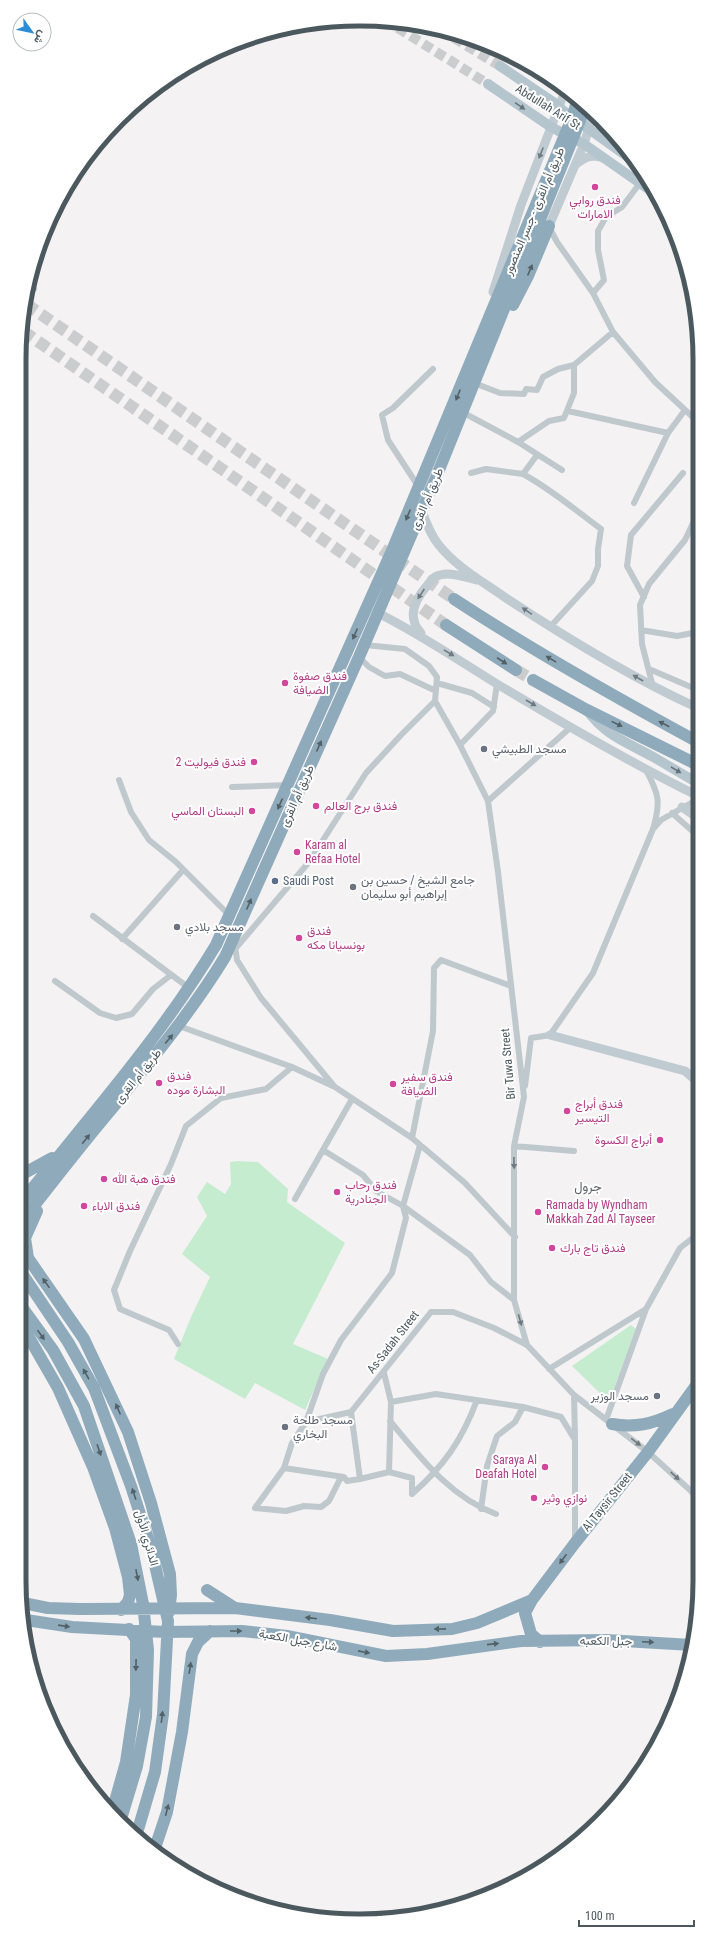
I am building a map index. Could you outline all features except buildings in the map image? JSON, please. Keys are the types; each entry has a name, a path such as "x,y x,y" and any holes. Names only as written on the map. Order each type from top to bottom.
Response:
{"highway":[{"name":"طريق أم القرى - جسر المنصور","path":"493,321 570,126 576,106"},
{"name":"طريق أم القرى - جسر المنصور","path":"493,321 583,113"},
{"path":"471,379 528,276 551,220"},
{"path":"471,379 493,292"},
{"name":"طريق أم القرى","path":"26,1215 67,1154 190,988 216,945 419,488 471,379 493,321"},
{"name":"طريق أم القرى","path":"26,1198 67,1154 179,1026 206,988 234,944 422,511 462,412 471,379"},
{"path":"454,599 504,632 597,687 693,738"},
{"path":"446,625 516,670"},
{"path":"533,680 587,710 693,763"},
{"path":"229,915 234,944"},
{"path":"26,1173 67,1154"},
{"path":"26,1235 33,1216 67,1154"},
{"path":"26,1245 28,1258 84,1339 111,1393 128,1432 149,1496 170,1574 171,1595 168,1621"},
{"name":"الدائري الأول","path":"26,1279 68,1342 94,1388 131,1486 152,1548 168,1621 163,1714 155,1772 138,1829"},
{"name":"الدائري الأول","path":"26,1313 53,1350 84,1406 131,1544 143,1604 148,1650 146,1717 140,1753 122,1814"},
{"path":"26,1332 58,1388 74,1422 96,1474 115,1528 128,1577 130,1595 128,1602 121,1610"},
{"name":"Al Taysir Street","path":"504,1612 532,1600 575,1543 648,1452 674,1413 693,1389"},
{"path":"609,1422 627,1426 642,1426 658,1421 674,1413"},
{"path":"207,1590 235,1608"},
{"path":"532,1600 525,1613 530,1634 540,1642"},
{"name":"شارع جبل الكعبة","path":"27,1604 48,1608 121,1610 235,1608 330,1620 393,1631 452,1629 477,1623 504,1612"},
{"name":"شارع جبل الكعبة","path":"29,1620 72,1627 165,1632 242,1631 288,1636 386,1656 427,1654 521,1641"},
{"path":"114,1805 126,1762 136,1695 136,1639 129,1629"},
{"path":"156,1845 168,1812 182,1732 192,1654 198,1642 210,1631"},
{"name":"جبل الكعبه","path":"521,1641 540,1642 606,1640 687,1645"}],"main road":[{"path":"500,66 559,106 589,130 616,147"},
{"name":"Abdullah Arif St","path":"488,84 551,127 584,144 644,186"},
{"path":"587,710 595,721 616,738 654,757 693,780"}],"street":[{"path":"493,292 521,205 563,95"},
{"path":"551,220 584,144 591,121"},
{"path":"606,136 608,143"},
{"path":"574,166 585,157 594,155 603,158"},
{"path":"593,293 604,280 598,250 598,231 606,217 622,207 640,183"},
{"path":"521,205 530,197 537,195 550,203 551,220 557,242 593,293 613,332 655,382 693,417"},
{"path":"471,379 500,393 524,394 526,389 537,390 543,377 558,369 574,365 613,332"},
{"path":"518,442 549,421 564,418 574,393 574,365"},
{"path":"419,488 388,440 382,415 393,408 433,369"},
{"path":"634,504 668,433 685,410"},
{"path":"568,411 668,433"},
{"path":"462,412 518,442 562,470"},
{"path":"523,474 537,454"},
{"path":"471,473 486,470 523,474 542,484 601,529 598,549 598,566 592,581 550,627"},
{"path":"644,597 627,566 631,535 683,473"},
{"path":"422,511 437,543 457,564 550,627 653,687 693,706"},
{"path":"653,687 648,670 641,630 640,605 649,584 685,540 693,525"},
{"path":"427,640 414,625 412,614 420,594 434,577 448,574 482,581"},
{"path":"378,613 427,640 497,684 571,727 693,795"},
{"path":"641,630 677,636 693,633"},
{"path":"335,1087 261,998 237,960 234,944 309,862 346,807 366,773 435,701 437,683 436,677 429,666 405,649 365,645"},
{"path":"359,657 369,667 384,676 400,674 436,691"},
{"path":"648,670 693,688"},
{"path":"437,683 472,693 494,707"},
{"path":"460,745 493,711 497,684"},
{"name":"Bir Tuwa Street","path":"435,701 460,745 488,801 524,1097 514,1146 514,1300 528,1345 574,1395 648,1452 693,1493"},
{"path":"488,801 571,727"},
{"path":"550,1035 593,973 653,829 657,814 657,791 645,768"},
{"path":"119,780 131,812 149,840 176,862 229,915"},
{"path":"232,787 288,785"},
{"path":"653,829 661,820 693,801"},
{"path":"682,807 693,815"},
{"path":"672,813 693,832"},
{"path":"122,939 183,870"},
{"path":"93,916 190,988"},
{"path":"412,1138 433,1031 434,968 441,960 511,986"},
{"path":"55,981 100,1013 116,1018 132,1014 153,989 172,975"},
{"path":"179,1026 292,1067 335,1087 412,1138 465,1183 515,1236"},
{"path":"524,1097 531,1038 550,1035 685,1071 693,1078"},
{"path":"178,1344 169,1330 120,1309 114,1290 130,1251 172,1164 186,1126 221,1098 266,1089 292,1067"},
{"path":"295,1199 352,1099"},
{"path":"341,1477 329,1501 321,1507 304,1506 286,1511 255,1508 284,1468 292,1443 306,1422 323,1374 341,1340 392,1273 406,1218 403,1206 420,1145"},
{"path":"514,1146 574,1151"},
{"path":"323,1150 364,1175 376,1191 403,1206 470,1255 491,1282 514,1300"},
{"path":"609,1422 646,1309 680,1248 693,1238"},
{"path":"549,1368 646,1309"},
{"name":"As-Sadah Street","path":"351,1412 384,1373 431,1312 453,1312 494,1328 528,1345"},
{"path":"384,1373 391,1402 389,1472"},
{"path":"391,1402 436,1394 523,1407 561,1417 575,1440"},
{"path":"574,1395 575,1543"},
{"path":"284,1468 341,1477 347,1481 389,1472 412,1478 412,1494 435,1474 456,1446 470,1419 477,1400"},
{"path":"481,1508 487,1466 497,1436 515,1422 523,1407"},
{"path":"306,1422 351,1412 360,1479"},
{"path":"390,1421 435,1474 481,1508 496,1514"}],"green space":[{"path":"230,1162 258,1162 288,1189 287,1202 345,1243 293,1344 328,1359 305,1410 255,1383 245,1399 174,1359 191,1317 210,1277 182,1254 207,1216 197,1197 207,1182 225,1194 231,1184"},
{"path":"631,1325 636,1329 609,1402 572,1366"}],"tunnel":[{"path":"399,29 488,84"},
{"path":"460,42 500,66"},
{"path":"30,307 454,599"},
{"path":"27,334 446,625"},
{"path":"516,670 533,680"}],"place":[{"name":"فندق روابي الامارات","path":"595,187"},
{"name":"فندق صفوة الضيافة","path":"285,683"},
{"name":"مسجد الطبيشي","path":"484,749"},
{"name":"فندق فيوليت 2","path":"254,762"},
{"name":"فندق برج العالم","path":"316,806"},
{"name":"البستان الماسي","path":"252,811"},
{"name":"Karam al Refaa Hotel","path":"297,852"},
{"name":"Saudi Post","path":"275,881"},
{"name":"جامع الشيخ / حسين بن إبراهيم أبو سليمان","path":"353,887"},
{"name":"مسجد بلادي","path":"177,927"},
{"name":"فندق بونسيانا مكه","path":"299,938"},
{"name":"فندق البشارة موده","path":"159,1083"},
{"name":"فندق سفير الضيافة","path":"393,1084"},
{"name":"فندق أبراج التيسير","path":"567,1111"},
{"name":"أبراج الكسوة","path":"660,1140"},
{"name":"فندق هبة الله","path":"104,1179"},
{"name":"فندق رحاب الجنادرية","path":"337,1192"},
{"name":"فندق الاباء","path":"84,1206"},
{"name":"Ramada by Wyndham Makkah Zad Al Tayseer","path":"538,1212"},
{"name":"فندق تاج بارك","path":"552,1248"},
{"name":"مسجد الوزير","path":"657,1396"},
{"name":"مسجد طلحة البخاري","path":"285,1427"},
{"name":"Saraya Al Deafah Hotel","path":"545,1467"},
{"name":"نوازي وثير","path":"534,1498"}],"district":[{"name":"جرول","path":"588,1186"}]}
